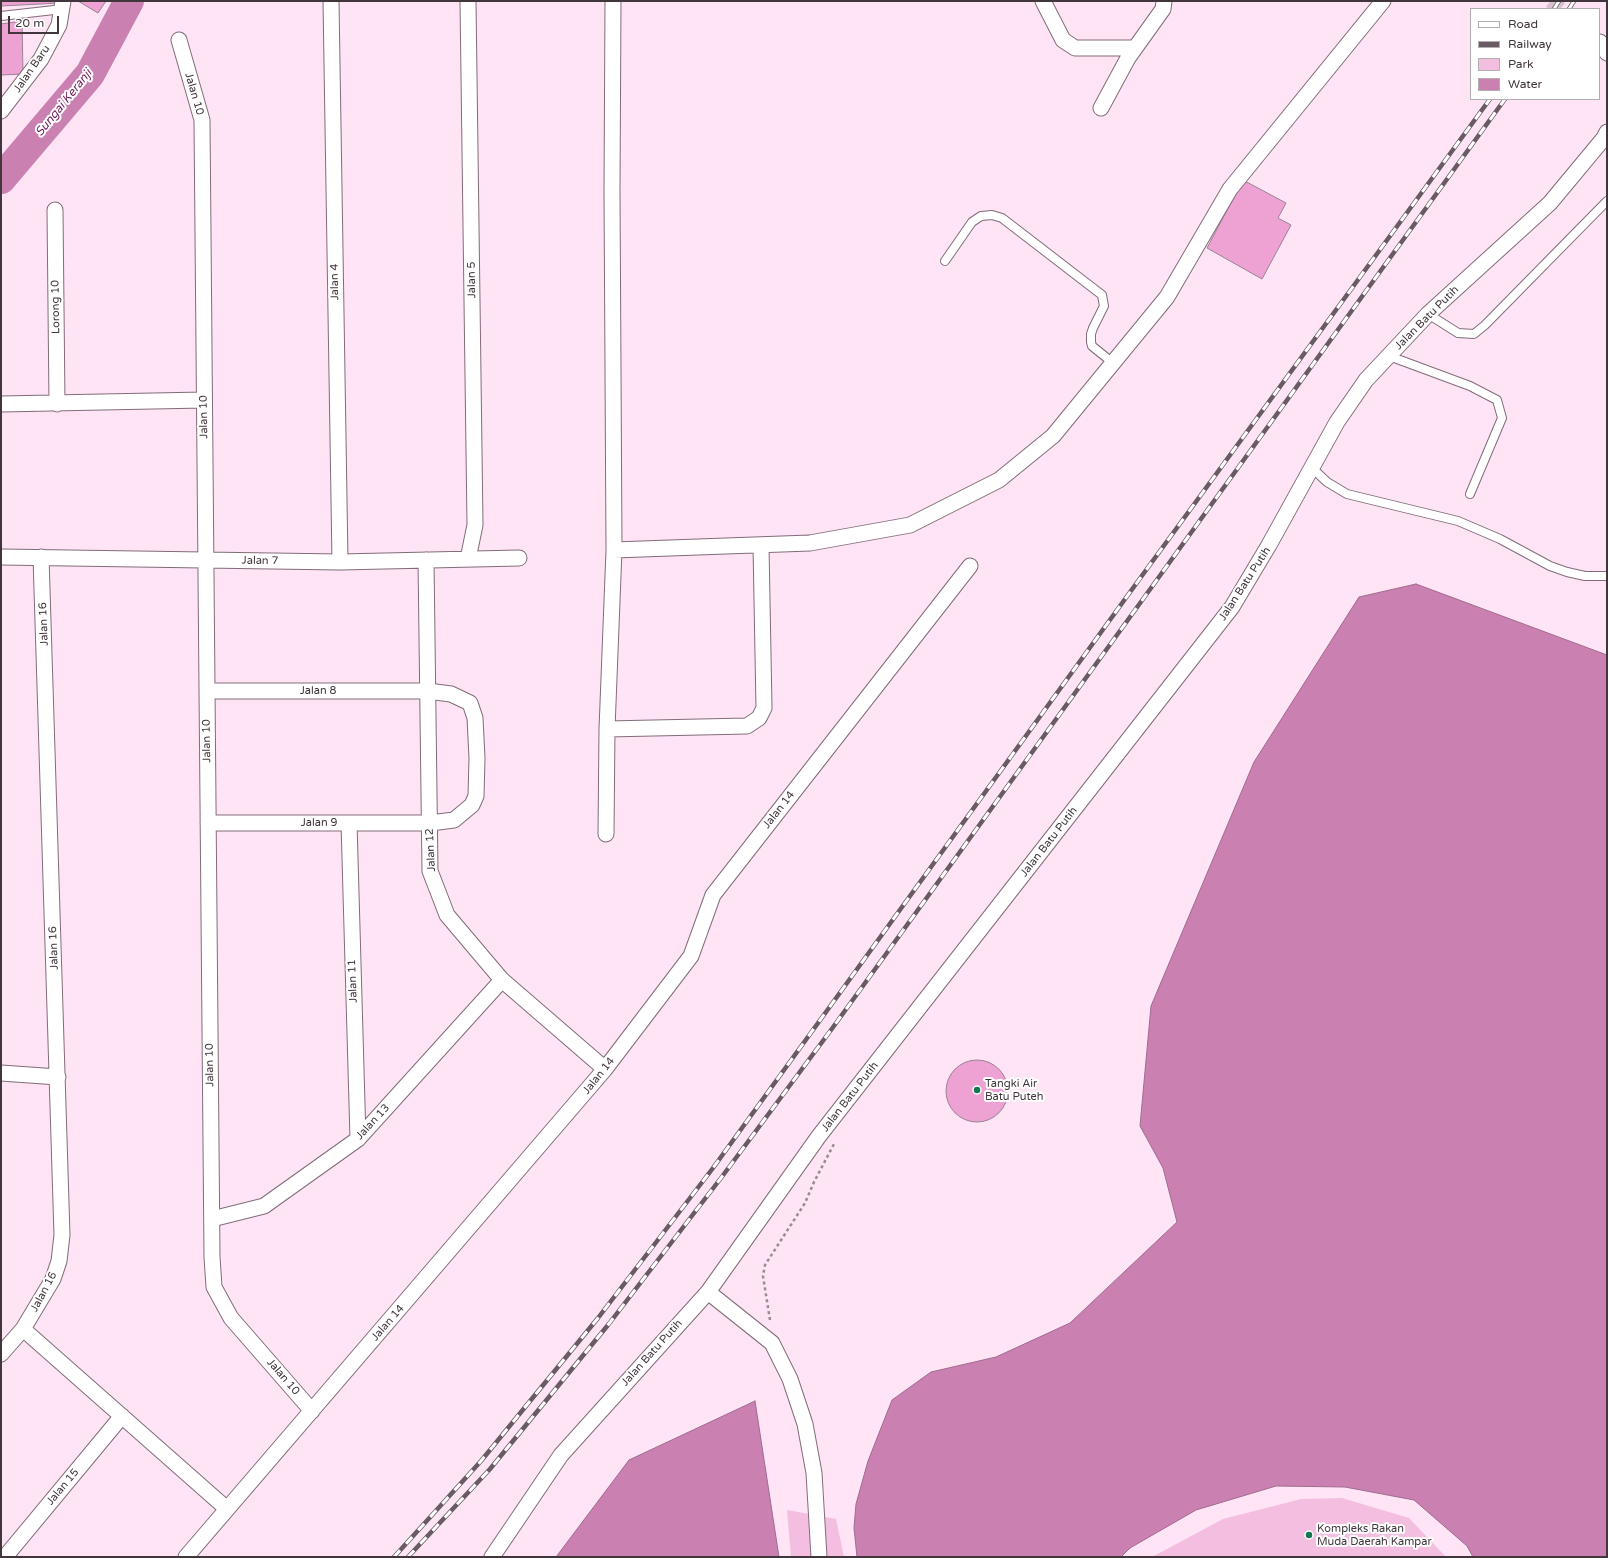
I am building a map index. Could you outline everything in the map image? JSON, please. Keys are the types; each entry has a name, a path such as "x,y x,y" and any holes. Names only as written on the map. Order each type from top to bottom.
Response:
{"street":[{"name":"Jalan 4","path":"331,1 340,562"},
{"name":"Jalan 5","path":"468,1 475,525 468,559"},
{"path":"606,834 607,729 614,550 612,190 613,1"},
{"path":"1044,1 1064,40 1075,48 1135,48"},
{"path":"1101,108 1128,58 1163,9 1164,1"},
{"path":"614,550 761,546 810,543 910,525 1000,480 1053,436 1167,297 1230,189 1383,1"},
{"name":"Jalan Baru","path":"1,111 41,59 60,25 63,5"},
{"name":"Jalan 10","path":"179,40 202,120 212,1257 214,1287 231,1318 312,1411"},
{"name":"Jalan Batu Putih","path":"492,1557 561,1455 708,1292 819,1136 1232,607 1270,545 1337,422 1366,380 1428,314 1550,203 1604,138 1607,132"},
{"name":"Lorong 10","path":"55,210 57,404"},
{"path":"1,404 204,400"},
{"path":"607,729 747,726 759,718 764,708 761,546"},
{"name":"Jalan 7","path":"1,557 340,562 518,558"},
{"name":"Jalan 16","path":"1,1354 23,1329 53,1280 59,1261 62,1235 41,557"},
{"name":"Jalan 12","path":"426,560 430,871 447,915 502,980 605,1069"},
{"name":"Jalan 14","path":"186,1557 605,1069 691,956 713,895 970,566"},
{"name":"Jalan 8","path":"207,691 428,691 451,694 470,703 475,718 478,758 476,796 472,805 454,820 430,823"},
{"name":"Jalan 9","path":"208,823 430,823"},
{"name":"Jalan 11","path":"349,823 358,1139"},
{"name":"Jalan 13","path":"212,1219 264,1206 358,1139 502,980"},
{"path":"1,1073 58,1077"},
{"path":"708,1292 772,1343 790,1379 805,1424 814,1473 819,1557"},
{"path":"23,1329 227,1509"},
{"name":"Jalan 15","path":"5,1557 122,1416"}],"lane":[{"path":"1,16 63,5"},
{"path":"1428,314 1458,333 1474,334 1607,201"},
{"path":"945,261 972,222 981,216 992,215 1002,218 1102,295 1104,306 1091,334 1091,342 1092,346 1113,363"},
{"path":"1388,356 1470,386 1497,400 1502,418 1470,494"},
{"path":"1312,468 1327,482 1347,494 1458,521 1500,539 1550,566 1567,572 1585,576 1607,576"}],"path":[{"path":"772,1325 769,1318 763,1276 765,1265 804,1203 825,1159 837,1140"}],"green space":[{"name":"Kompleks Rakan Muda Daerah Kampar","path":"1342,1498 1409,1518 1446,1557 1152,1557 1223,1519 1301,1499"},
{"path":"787,1510 836,1519 844,1557 791,1557"}],"water":[{"path":"1416,584 1607,655 1607,1557 1473,1557 1467,1546 1414,1500 1345,1487 1276,1486 1196,1510 1130,1548 1121,1557 857,1557 854,1528 856,1504 868,1461 892,1400 931,1372 996,1357 1070,1323 1177,1222 1163,1168 1140,1126 1151,1006 1254,762 1359,597"},
{"path":"755,1401 779,1557 556,1557 629,1460"}],"building":[{"path":"1,1 59,1 60,3 1,6"},
{"path":"78,1 106,1 98,13"},
{"path":"22,21 23,74 1,75 1,24"},
{"path":"1243,180 1286,203 1278,218 1291,225 1262,279 1207,248"},
{"name":"Tangki Air Batu Puteh","path":"977,1060 989,1063 999,1069 1005,1079 1008,1091 1005,1103 999,1113 989,1119 977,1122 965,1119 955,1113 949,1103 946,1091 949,1079 955,1069 965,1063"}],"waterway":[{"name":"Sungai Keranji","path":"1,179 90,74 129,1"}],"tunnel":[{"path":"1551,1 1559,8"}],"railway":[{"path":"1555,8 1559,1"},
{"path":"1570,8 1574,1"},
{"path":"394,1557 481,1461 598,1318 713,1168 1141,577 1489,100"},
{"path":"408,1557 490,1469 608,1325 721,1178 831,1030 1504,100"}],"place":[{"name":"Tangki Air Batu Puteh","path":"977,1090"},
{"name":"Kompleks Rakan Muda Daerah Kampar","path":"1309,1535"}]}
